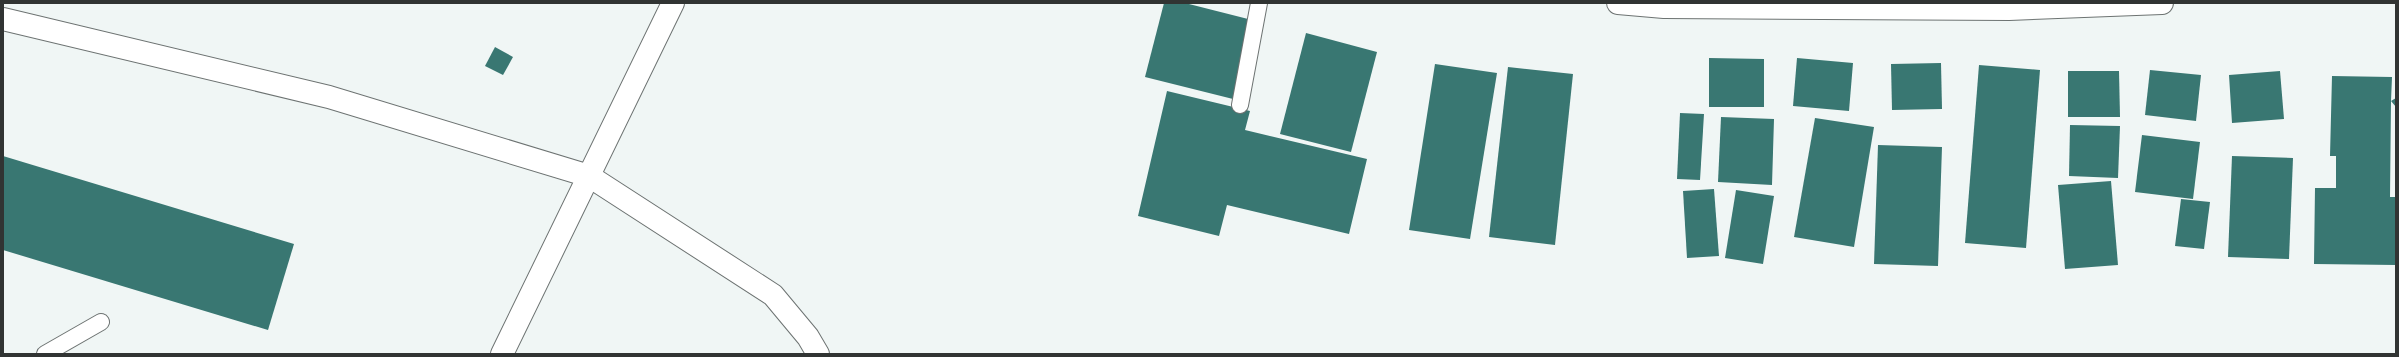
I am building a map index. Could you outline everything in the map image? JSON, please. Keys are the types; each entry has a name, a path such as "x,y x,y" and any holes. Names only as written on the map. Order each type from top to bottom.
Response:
{"street":[{"path":"502,354 673,3"},
{"path":"1618,3 1665,5 2008,9 2162,3"},
{"path":"3,19 329,97 589,176 773,295 808,337 818,354"}],"lane":[{"path":"1240,105 1258,3"},
{"path":"44,354 101,322"}],"building":[{"path":"1164,3 1185,3 1252,20 1233,99 1145,77"},
{"path":"1306,33 1377,52 1351,152 1280,134"},
{"path":"495,47 513,57 503,75 485,66"},
{"path":"1709,58 1764,59 1764,107 1709,107"},
{"path":"1797,58 1853,63 1849,111 1793,106"},
{"path":"1941,63 1942,109 1892,110 1891,64"},
{"path":"1435,64 1497,73 1470,239 1409,230"},
{"path":"1979,65 2040,70 2026,248 1965,243"},
{"path":"1508,67 1573,74 1555,245 1489,237"},
{"path":"2150,70 2201,75 2196,121 2145,115"},
{"path":"2068,71 2119,71 2120,117 2068,117"},
{"path":"2280,71 2284,119 2232,123 2229,75"},
{"path":"2332,76 2392,77 2390,197 2396,197 2396,265 2314,264 2315,188 2336,188 2336,156 2330,156"},
{"path":"1167,91 1250,111 1245,130 1367,159 1349,234 1227,205 1219,236 1138,216"},
{"path":"2396,98 2396,107 2391,101"},
{"path":"1680,113 1704,114 1700,180 1677,179"},
{"path":"1721,117 1774,119 1772,185 1718,182"},
{"path":"1815,118 1874,127 1854,247 1794,237"},
{"path":"2070,125 2120,126 2118,178 2069,176"},
{"path":"2142,135 2200,142 2193,199 2135,192"},
{"path":"1878,145 1942,147 1938,266 1874,264"},
{"path":"3,156 294,244 268,330 3,250"},
{"path":"2232,156 2293,158 2289,259 2228,257"},
{"path":"2111,181 2118,265 2065,269 2058,185"},
{"path":"1714,189 1719,256 1687,258 1683,191"},
{"path":"1736,190 1774,196 1763,264 1725,258"},
{"path":"2181,199 2210,202 2204,249 2175,246"}]}
